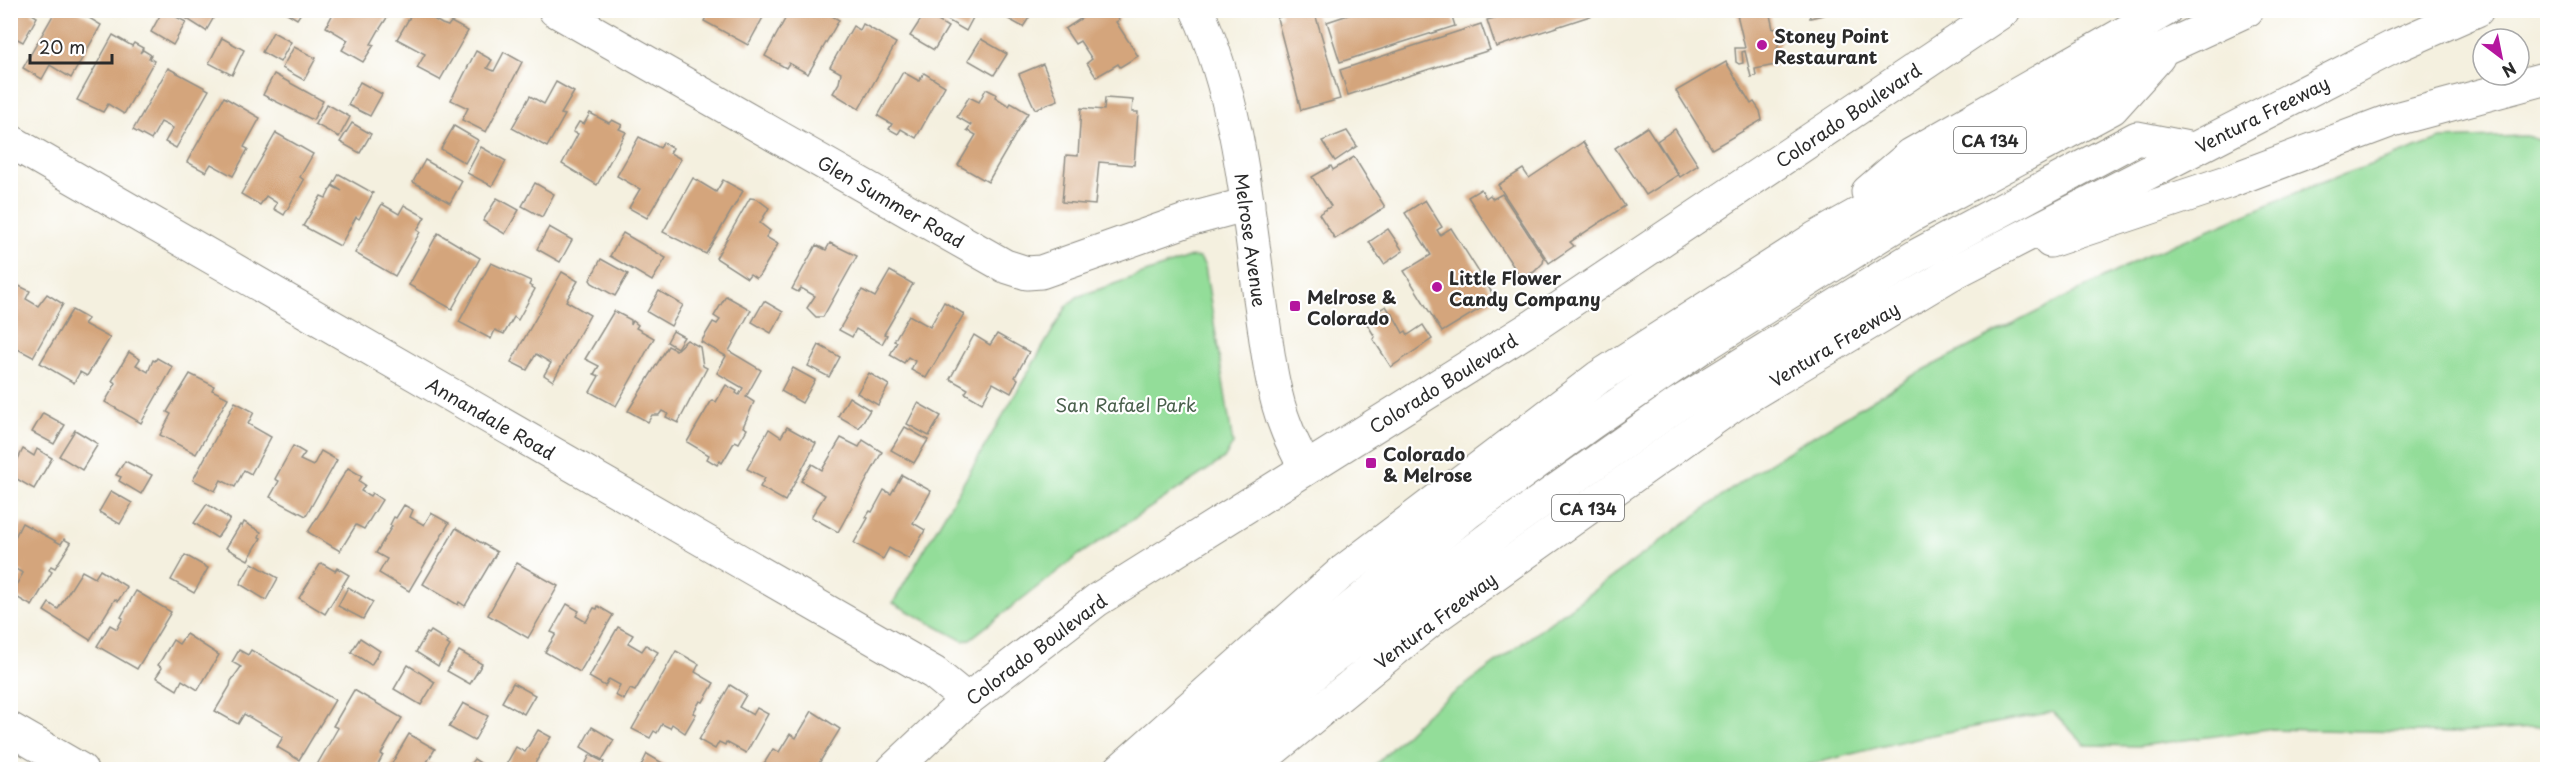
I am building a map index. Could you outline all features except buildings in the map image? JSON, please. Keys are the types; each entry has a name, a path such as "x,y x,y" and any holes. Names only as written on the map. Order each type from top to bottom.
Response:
{"main road":[{"name":"Glen Summer Road","path":"555,10 1005,266 1028,273 1041,272 1195,218 1248,204"},
{"name":"Melrose Avenue","path":"1197,10 1212,43 1228,101 1248,204 1265,332 1280,410 1305,468"},
{"name":"Colorado Boulevard","path":"893,770 967,700 1097,600 1535,325 2004,10"},
{"path":"1815,237 1911,155 2165,10"},
{"name":"CA 134","path":"1120,770 1340,574 1599,377 1815,237 2108,74 2247,10"},
{"name":"Ventura Freeway","path":"1248,770 1436,616 1723,411 1949,275 2393,47 2477,10"},
{"path":"1162,770 1239,700 1458,520 1572,436 1700,348 1912,214 2112,108 2167,47"},
{"path":"1949,275 2227,182 2392,120 2547,78"},
{"path":"1206,770 1327,662 1499,531 1678,405 1918,255 2137,138 2193,149"},
{"name":"Annandale Road","path":"10,141 934,673 967,700"},
{"path":"10,729 81,770"}],"green space":[{"path":"2526,136 2548,143 2547,727 2457,733 2268,729 2139,746 2085,745 2053,712 1911,739 1804,766 1783,769 1371,769 1426,714 1756,471 1910,377 2142,258 2312,186 2441,139"},
{"name":"San Rafael Park","path":"1191,257 1200,258 1205,266 1233,444 1224,459 1080,554 970,639 963,641 893,603 1067,306 1077,297"}],"place":[{"name":"Stoney Point Restaurant","path":"1762,45"},
{"name":"Little Flower Candy Company","path":"1437,287"},
{"name":"Melrose & Colorado","path":"1295,306"},
{"name":"Colorado & Melrose","path":"1371,463"}]}
